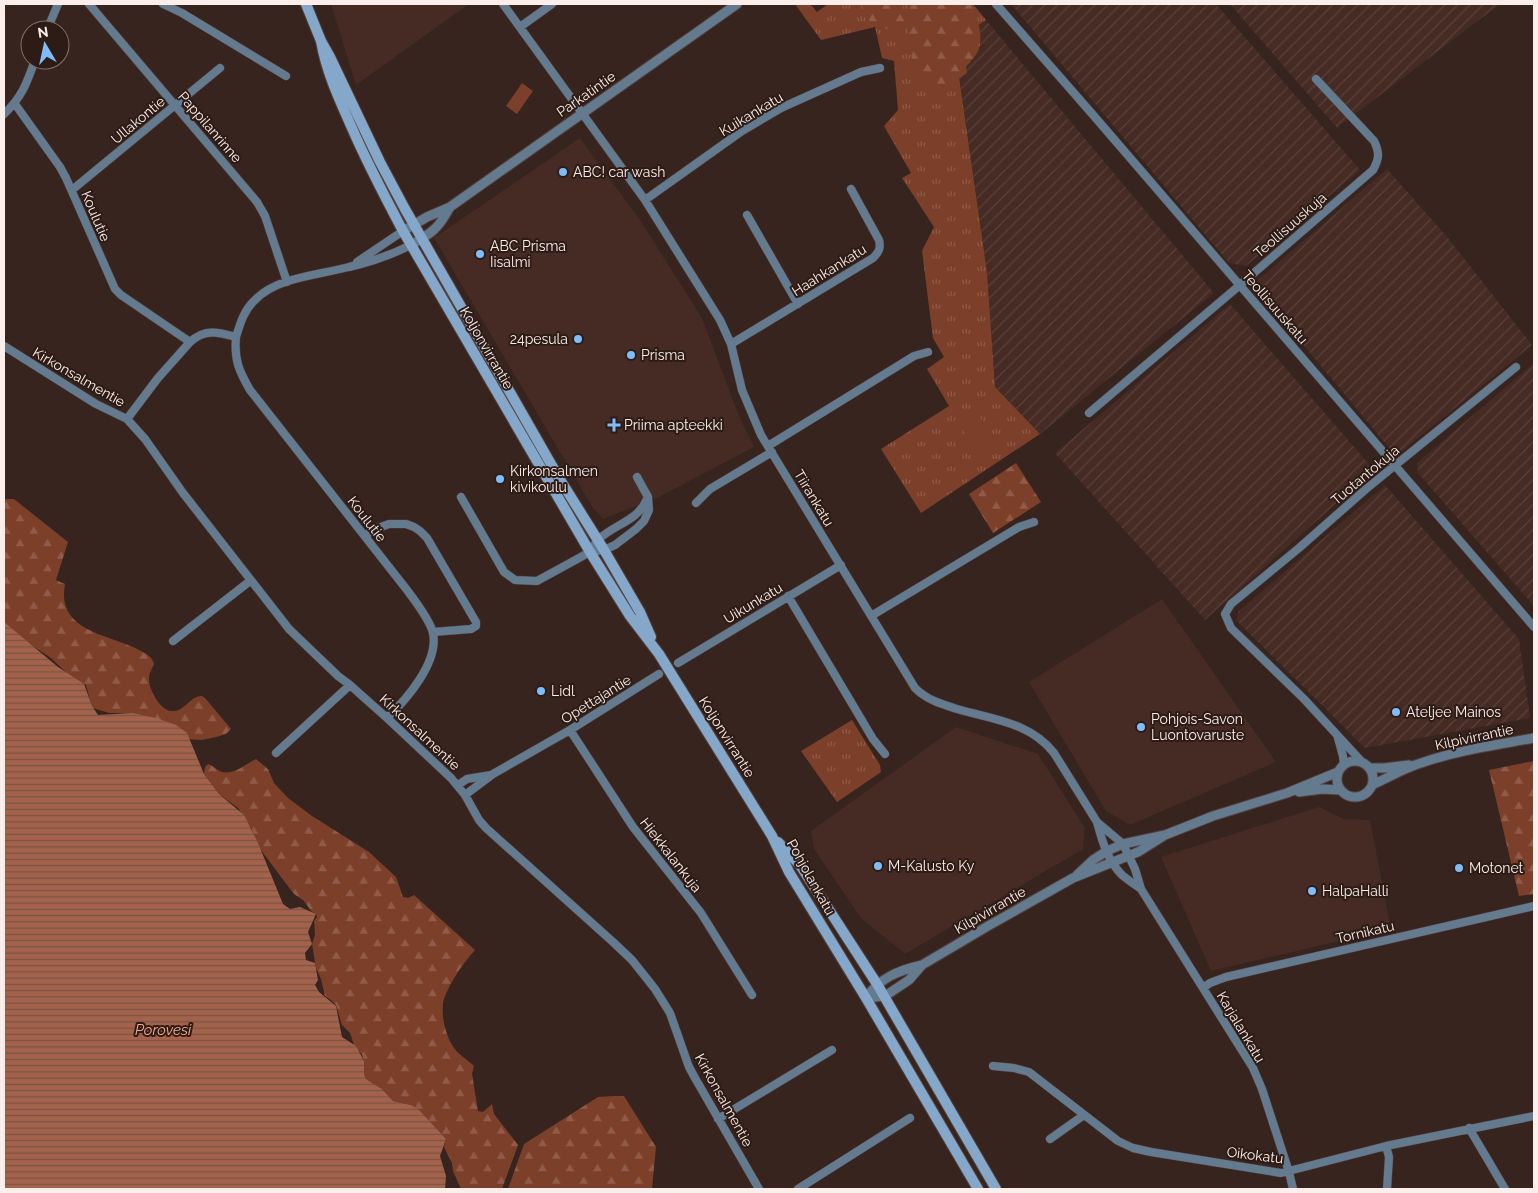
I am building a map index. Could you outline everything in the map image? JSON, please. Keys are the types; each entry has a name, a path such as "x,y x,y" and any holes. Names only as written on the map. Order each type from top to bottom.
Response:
{"main road":[{"name":"Koljonvirrantie","path":"306,4 321,41 380,162 414,225 559,478 640,612 659,654"},
{"name":"Koljonvirrantie","path":"321,41 324,58 339,100 376,182 403,231 590,552 630,616 659,654 772,836"},
{"name":"Pohjolankatu","path":"772,836 800,864 877,984 996,1189"},
{"name":"Pohjolankatu","path":"772,836 789,872 866,998 978,1189"}],"street":[{"path":"51,20 58,4"},
{"name":"Pappilanrinne","path":"89,4 257,202 265,216 287,282"},
{"path":"163,4 182,12 286,76"},
{"name":"Tiirankatu","path":"503,4 645,200 720,320 731,344 742,390 754,421 915,688 929,700 940,704 1020,726 1047,744 1097,822 1107,851"},
{"path":"520,26 552,4"},
{"name":"Parkatintie","path":"403,231 450,207 737,4"},
{"name":"Teollisuuskatu","path":"996,4 1534,628"},
{"name":"Ullakontie","path":"72,190 220,68"},
{"name":"Kuikankatu","path":"645,200 742,131 781,108 861,72 880,68"},
{"path":"4,114 15,104 24,90 32,70"},
{"name":"Teollisuuskuja","path":"1089,414 1373,170 1378,160 1379,151 1374,142 1316,79"},
{"name":"Koulutie","path":"15,104 60,167 115,289 190,342"},
{"name":"Haahkankatu","path":"731,344 874,258 879,253 879,240 851,189"},
{"name":"Parkatintie","path":"411,245 435,230 442,223 450,207"},
{"path":"747,215 798,304"},
{"path":"348,268 403,231"},
{"path":"127,419 158,378 196,336 204,333 221,333 236,337 243,316 253,301 267,290 287,282 348,268 390,255 411,245"},
{"name":"Koulutie","path":"236,337 238,368 250,390 422,611 433,632"},
{"name":"Kirkonsalmentie","path":"4,346 96,404 127,419 145,439 183,493 250,581 303,644 387,718 458,785 466,795 479,820 486,828 632,960 665,1003 673,1018 689,1067 759,1189"},
{"path":"696,503 710,489 770,449 914,356 928,352"},
{"name":"Tuotantokuja","path":"1338,736 1304,699 1231,628 1225,614 1231,604 1395,465 1516,366"},
{"path":"461,498 504,572 515,580 536,581 590,552 604,550 615,545 644,521 649,510 648,497 637,477"},
{"path":"590,552 597,540 638,514 644,507 648,497"},
{"path":"871,616 1019,527 1034,522"},
{"path":"364,536 383,525 397,523 414,527 427,538 476,622 476,626 471,630 433,632 433,649 429,662 419,680 387,718"},
{"name":"Uikunkatu","path":"678,663 841,565"},
{"path":"173,640 250,581"},
{"path":"788,596 873,739 885,754"},
{"name":"Opettajantie","path":"466,795 493,774 570,730 660,674"},
{"path":"276,753 350,685"},
{"name":"Hiekkalankuja","path":"570,730 633,827 701,913 752,995"},
{"path":"1338,736 1373,776 1372,785 1366,793 1358,796 1349,796 1341,790 1337,782 1343,756 1338,736"},
{"name":"Kilpivirrantie","path":"1365,765 1384,768 1419,763 1474,748 1534,738"},
{"path":"1341,769 1352,761 1365,765"},
{"name":"Kilpivirrantie","path":"1372,785 1419,763"},
{"name":"Kilpivirrantie","path":"1073,878 1093,860 1123,844 1165,835 1213,816 1287,793 1341,769"},
{"name":"Opettajantie","path":"458,785 467,779 493,774"},
{"name":"Kilpivirrantie","path":"1287,793 1322,789 1341,790"},
{"name":"Tiirankatu","path":"1097,822 1123,844 1130,856"},
{"name":"Kilpivirrantie","path":"866,998 877,984 903,970 922,965 1073,878 1130,856 1165,835"},
{"name":"Karjalankatu","path":"1107,851 1112,863 1123,876 1142,889"},
{"name":"Karjalankatu","path":"1130,856 1142,889 1253,1068 1262,1088 1293,1189"},
{"name":"Tornikatu","path":"1203,988 1226,977 1534,906"},
{"name":"Kilpivirrantie","path":"866,998 884,996 909,980 922,965"},
{"path":"718,1119 832,1050"},
{"name":"Oikokatu","path":"993,1066 1029,1072 1118,1141 1133,1148 1281,1173 1386,1146 1534,1116"},
{"path":"1050,1139 1084,1115"},
{"path":"798,1189 910,1118"},
{"path":"1469,1128 1505,1189"},
{"path":"1386,1146 1389,1158 1388,1189"}],"shaded area":[{"path":"331,4 469,4 356,85"},
{"path":"1011,4 1216,4 1360,170 1246,266 1229,263"},
{"path":"1230,4 1500,4 1337,128"},
{"path":"986,20 1214,293 1040,434 995,387 987,272 954,42"},
{"path":"580,138 640,220 702,318 739,416 754,447 659,497 603,519 593,508 434,238"},
{"path":"1387,169 1448,238 1532,345 1396,456 1260,293 1258,280"},
{"path":"1230,304 1374,470 1205,620 1055,453"},
{"path":"1534,363 1534,606 1418,473 1417,463"},
{"path":"1385,485 1519,639 1530,718 1365,748 1237,621 1238,612"},
{"path":"1162,599 1276,762 1130,825 1106,811 1029,682"},
{"path":"956,727 1038,754 1085,828 1083,849 905,954 861,918 814,849 811,831"},
{"path":"1319,807 1343,819 1370,820 1391,929 1211,971 1161,857"}],"green space":[{"path":"795,4 810,4 817,12 828,4 973,4 986,20 954,42 987,272 995,387 1040,434 921,513 881,449 949,406 927,369 944,357 933,338 922,251 934,227 902,178 911,173 884,126 898,110 894,61 882,58 875,27 821,40"},
{"path":"860,4 903,4 906,39 893,30 874,24 864,14"},
{"path":"907,4 970,4 978,20 980,46 966,67 967,73 953,82 937,87 927,86 921,81 916,72 910,49"},
{"path":"522,83 533,91 517,114 506,106"},
{"path":"979,416 997,444 979,455 961,428"},
{"path":"1016,463 1041,502 993,533 969,494"},
{"path":"4,499 14,499 68,542 56,580 65,584 64,600 68,612 76,621 86,628 137,649 150,657 154,664 149,679 150,684 153,694 160,705 169,711 174,711 182,708 194,698 202,696 231,729 226,734 202,740 185,739 132,713 109,713 93,708 86,685 72,678 51,658 4,627"},
{"path":"852,720 880,765 881,772 837,802 801,751"},
{"path":"256,759 268,769 274,783 288,798 312,816 369,852 396,877 403,897 408,898 414,895 475,950 448,989 443,1003 443,1020 446,1032 454,1048 474,1066 472,1074 478,1111 483,1112 492,1104 494,1114 518,1145 502,1189 461,1189 444,1147 446,1139 411,1105 393,1101 382,1089 366,1079 362,1055 354,1045 350,1033 342,1025 336,1005 325,996 316,968 312,944 315,935 314,921 317,917 316,914 311,911 304,901 294,894 257,845 252,830 238,808 219,794 204,774 205,767 208,764 226,773 235,771"},
{"path":"1534,761 1534,894 1519,896 1489,770"},
{"path":"624,1096 656,1147 652,1189 508,1189 524,1144 598,1097"}],"water":[{"name":"Porovesi","path":"4,622 58,667 84,684 92,706 98,715 132,713 176,725 187,733 204,774 219,794 244,815 258,843 283,904 290,909 300,907 316,914 308,932 312,944 305,953 306,960 315,963 318,980 315,985 319,992 336,1006 342,1037 356,1046 364,1061 366,1079 382,1089 393,1101 411,1105 419,1110 446,1139 440,1156 446,1176 445,1189 4,1189"}],"place":[{"name":"ABC! car wash","path":"563,172"},
{"name":"ABC Prisma Iisalmi","path":"480,254"},
{"name":"24pesula","path":"578,339"},
{"name":"Prisma","path":"631,355"},
{"name":"Priima apteekki","path":"614,425"},
{"name":"Kirkonsalmen kivikoulu","path":"500,479"},
{"name":"Lidl","path":"541,691"},
{"name":"Ateljee Mainos","path":"1396,712"},
{"name":"Pohjois-Savon Luontovaruste","path":"1141,727"},
{"name":"M-Kalusto Ky","path":"878,866"},
{"name":"Motonet","path":"1459,868"},
{"name":"HalpaHalli","path":"1312,891"}]}
